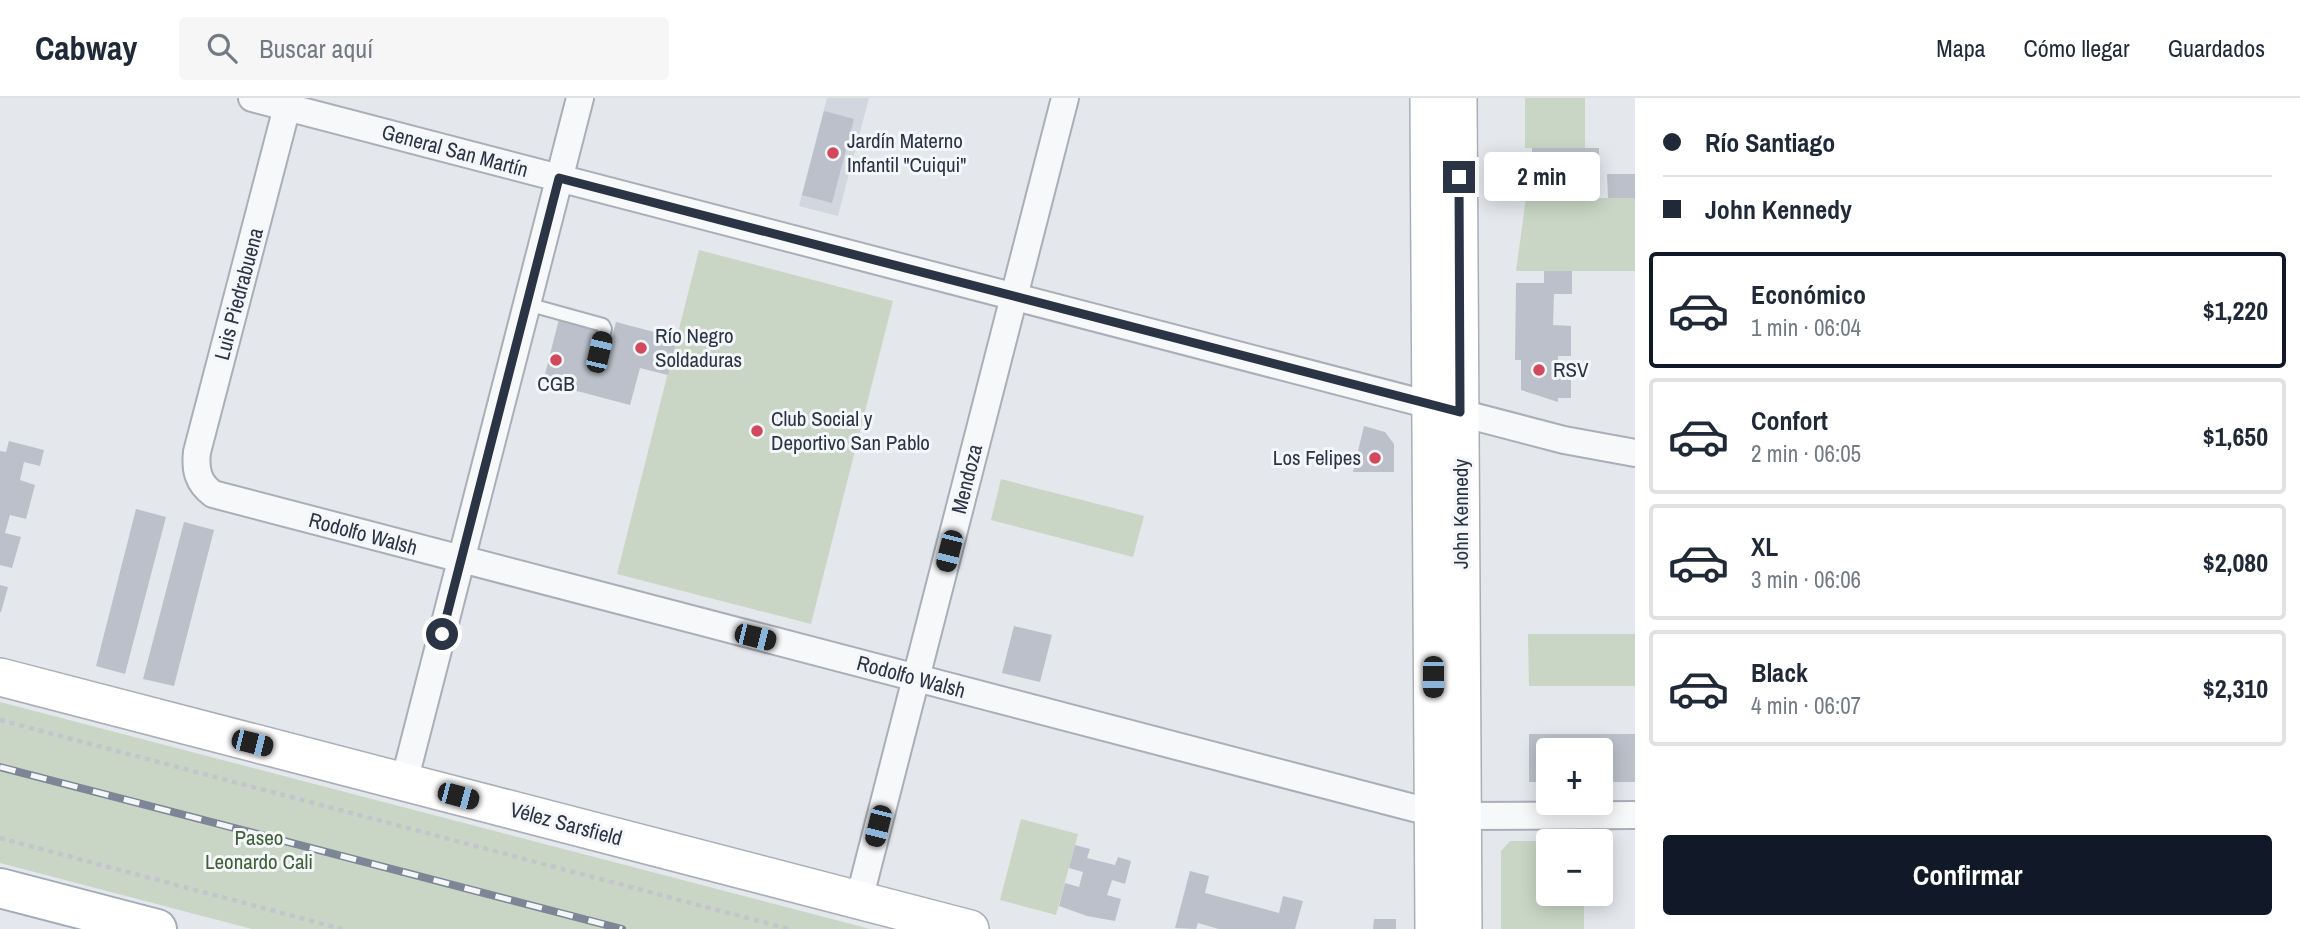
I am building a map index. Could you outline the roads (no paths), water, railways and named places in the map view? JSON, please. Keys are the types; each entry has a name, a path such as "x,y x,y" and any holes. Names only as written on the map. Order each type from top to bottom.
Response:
{"main road":[{"name":"John Kennedy","path":"1429,98 1446,409"},
{"name":"John Kennedy","path":"1458,98 1446,409 1448,814 1463,929"},
{"name":"Vélez Sarsfield","path":"0,677 970,929"},
{"name":"John Kennedy","path":"1434,929 1448,814"},
{"path":"0,888 151,928"}],"street":[{"name":"General San Martín","path":"252,98 1589,446 1635,453"},
{"path":"404,782 580,98"},
{"name":"Mendoza","path":"859,900 1065,98"},
{"name":"Luis Piedrabuena","path":"200,480 197,471 198,452 287,107"},
{"name":"Rodolfo Walsh","path":"200,480 205,488 222,498 1448,814 1635,814"}],"lane":[{"path":"527,304 603,325 599,352"}],"railway":[{"path":"0,767 622,929"}],"place":[{"name":"Jardín Materno Infantil \"Cuiqui\"","path":"833,153"},
{"name":"Río Negro Soldaduras","path":"641,348"},
{"name":"CGB","path":"556,360"},
{"name":"RSV","path":"1539,370"},
{"name":"Club Social y Deportivo San Pablo","path":"757,431"},
{"name":"Los Felipes","path":"1375,458"}],"park label":[{"name":"Paseo Leonardo Cali","path":"259,850"}]}
